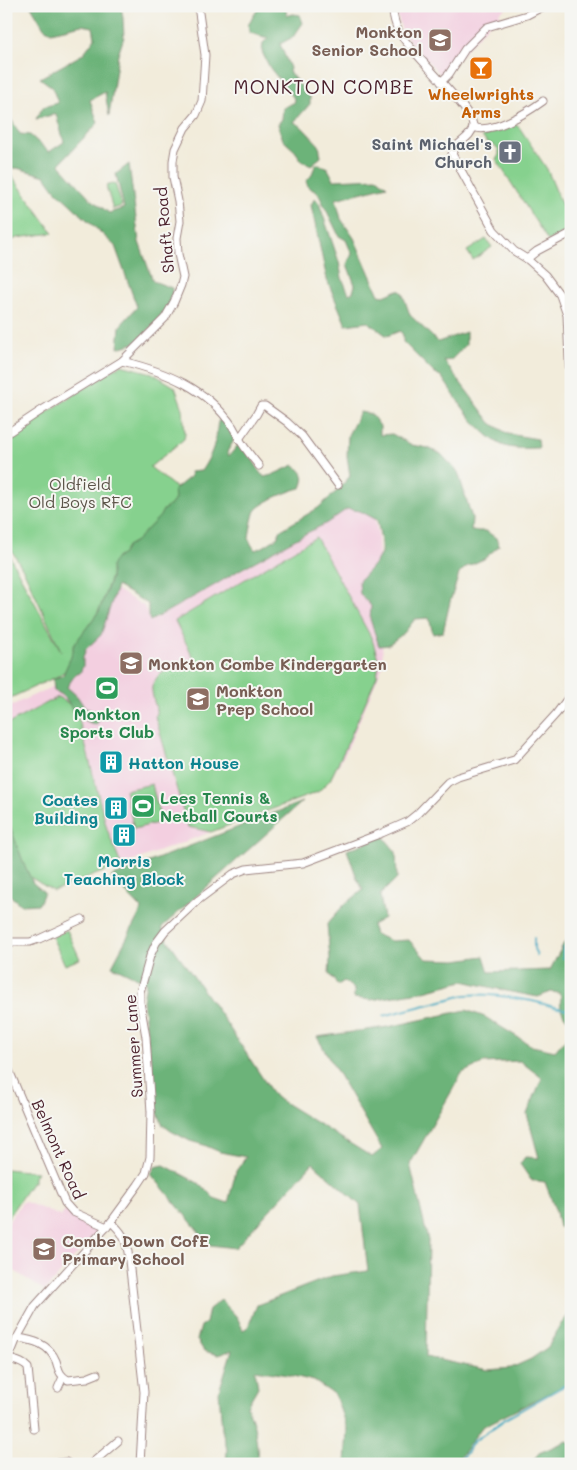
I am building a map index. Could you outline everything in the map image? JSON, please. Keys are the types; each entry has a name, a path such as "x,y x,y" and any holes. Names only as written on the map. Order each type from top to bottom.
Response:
{"street":[{"name":"Shaft Road","path":"6,434 122,360 164,318 182,285 183,277 177,238 180,221 173,177 173,161 175,149 185,128 196,115 202,100 205,55 198,6"},
{"path":"392,6 399,32 419,59 441,82 471,119 473,128 455,147 452,152 453,157 494,230 514,251 545,274 565,305 571,405"},
{"path":"441,82 450,74 465,49 487,27 527,15 544,6"},
{"path":"473,128 483,130 504,123 530,111 543,100"},
{"path":"527,259 537,251 571,233"},
{"path":"122,360 152,368 184,383 208,400 222,413 259,466"},
{"path":"239,439 261,406 264,406 288,422 302,436 338,486"},
{"name":"Summer Lane","path":"7,1362 17,1338 35,1306 109,1225 146,1173 150,1158 151,1112 146,1037 140,992 150,956 156,943 165,931 196,901 233,874 246,868 303,863 391,830 407,822 417,814 448,782 458,777 514,760 556,714 571,694"},
{"path":"6,942 30,942 82,919"},
{"name":"Belmont Road","path":"6,1063 65,1203 73,1212 109,1225"},
{"path":"109,1225 121,1231 128,1252 144,1392 140,1464"},
{"path":"17,1338 43,1344 54,1358 60,1375 68,1380 97,1374"},
{"path":"7,1362 22,1362 28,1368 34,1429"},
{"path":"58,1388 63,1377"},
{"path":"91,1464 118,1441"},
{"path":"48,1464 58,1462 69,1464"}],"shaded area":[{"name":"Monkton Senior School","path":"395,6 509,6 499,13 502,19 490,23 442,76 411,43 401,28"},
{"name":"Monkton Prep School","path":"350,508 362,508 375,519 378,534 383,665 347,750 330,780 318,792 53,891 12,866 6,868 6,708 67,680 76,672 115,589 144,606 150,622"},
{"name":"Combe Down CofE Primary School","path":"23,1201 61,1216 66,1210 100,1228 45,1291 13,1270 6,1278 6,1225"}],"green space":[{"path":"31,6 121,6 124,37 118,55 109,116 105,92 90,100 98,123 59,164 91,199 109,213 124,208 116,174 129,164 139,242 153,281 172,288 172,304 154,325 135,343 118,348 120,326 137,307 115,246 55,190 45,176 17,168 6,170 6,114 20,134 30,135 49,152 64,142 56,114 36,119 43,107 58,103 52,87 40,78 83,54 95,38 93,27 82,25 51,32 44,28"},
{"path":"260,6 285,6 287,16 293,14 300,15 303,23 293,37 280,44 290,68 289,72 310,97 310,104 294,122 301,126 319,145 321,157 311,165 302,161 295,151 283,140 278,124 282,119 283,108 295,102 270,68 262,52 263,43 268,38 250,33 248,24"},
{"path":"512,123 519,127 547,169 571,227 571,229 548,241 496,159 499,155 499,150 482,137 486,135 485,132"},
{"path":"316,164 327,167 334,180 377,178 387,186 336,199 341,219 354,238 379,295 384,296 398,290 402,292 410,315 438,342 466,332 466,345 451,360 444,361 491,423 508,434 538,439 539,448 509,447 500,444 482,431 441,376 435,374 403,342 403,335 400,331 387,336 368,322 346,325 327,280 311,205 315,198 319,203 339,262 342,278 349,294 353,292 355,285 347,264 352,254 346,240 339,236 318,193 308,187 306,181 311,176"},
{"path":"10,173 53,233 17,238 6,243 6,174"},
{"path":"115,183 122,206 113,209 106,186"},
{"path":"486,239 492,247 473,260 467,251"},
{"name":"Oldfield Old Boys RFC","path":"121,365 152,373 175,387 183,409 184,439 150,467 185,495 115,564 101,606 69,668 58,676 6,700 6,559 10,557 61,651 24,571 6,541 6,439"},
{"path":"360,412 371,414 380,426 380,435 392,434 412,445 428,448 441,454 458,472 472,518 471,531 486,531 496,538 499,546 484,559 466,567 459,574 443,632 433,634 429,618 415,619 404,633 388,645 379,646 370,619 371,606 360,594 359,581 380,556 381,541 377,520 360,511 347,509 327,523 150,621 148,604 117,586 101,635 86,649 80,673 75,675 67,687 77,696 85,708 101,716 96,725 84,720 81,717 81,712 74,712 64,697 54,691 53,679 63,675 73,652 73,646 99,611 111,578 111,567 115,559 123,554 127,546 136,541 160,516 163,510 171,505 175,499 174,490 191,476 190,472 201,471 212,450 219,420 226,423 234,434 233,442 227,452 229,456 238,445 250,455 264,477 294,465 303,475 301,488 270,500 255,511 249,539 255,550 277,538 281,530 318,508 350,476 347,456 348,435"},
{"path":"316,537 372,639 379,662 377,676 345,749 330,780 318,792 211,832 188,827 155,716 157,714 152,690 154,681 163,672 194,659 175,621"},
{"path":"58,697 76,708 107,829 121,865 53,891 12,866 6,868 6,725"},
{"name":"Lees Tennis & Netball Courts","path":"152,784 161,822 134,829 125,790"},
{"path":"302,802 162,927 165,936 225,1021 275,1097 372,1157 382,1149 317,1037 388,1027 466,1010 485,1017 532,1046 555,1051 571,1032 571,1230 559,1227 556,1212 545,1182 531,1180 520,1164 525,1157 539,1158 527,1114 542,1078 520,1061 483,1063 462,1073 410,1164 428,1240 426,1357 488,1370 511,1368 531,1359 548,1347 561,1324 571,1312 571,1387 562,1387 482,1427 455,1464 345,1464 347,1429 335,1395 314,1381 255,1370 258,1387 247,1406 256,1434 258,1464 226,1464 227,1449 222,1430 219,1391 232,1350 218,1355 204,1351 197,1340 201,1326 206,1323 209,1309 221,1300 237,1317 243,1330 248,1327 257,1305 332,1276 368,1271 360,1205 313,1163 235,1248 210,1245 151,1174 155,1167 164,1165 200,1184 214,1198 228,1203 236,1171 246,1157 220,1152 190,1141 163,1125 156,1109 143,1001 146,982 112,966 142,909 111,877"},
{"path":"6,815 33,883 44,892 39,904 21,905 6,892"},
{"path":"383,836 396,852 397,878 380,895 384,918 372,925 375,934 391,941 409,940 426,959 456,960 484,956 489,972 550,970 564,943 571,935 571,1021 563,1014 559,993 551,992 538,997 463,981 420,992 371,1000 354,998 354,989 344,981 338,985 329,974 330,959 327,924 343,906 363,890 347,850"},
{"path":"67,930 80,959 65,965 52,937"},
{"path":"6,1169 37,1172 34,1182 32,1182 6,1220"},
{"path":"567,1441 571,1443 571,1464 530,1464 539,1453"}],"waterway":[{"path":"534,938 534,949 537,955"},
{"path":"563,948 563,958"},
{"path":"383,1016 465,995 516,998 571,1010"},
{"path":"458,1464 474,1441 507,1418 571,1383"}],"place":[{"name":"Monkton Senior School","path":"440,40"},
{"name":"Wheelwrights Arms","path":"481,68"},
{"name":"Saint Michael's Church","path":"510,152"},
{"name":"Monkton Combe Kindergarten","path":"131,663"},
{"name":"Monkton Sports Club","path":"107,688"},
{"name":"Monkton Prep School","path":"198,699"},
{"name":"Hatton House","path":"111,762"},
{"name":"Lees Tennis & Netball Courts","path":"143,806"},
{"name":"Coates Building","path":"116,808"},
{"name":"Morris Teaching Block","path":"124,835"},
{"name":"Combe Down CofE Primary School","path":"44,1249"}],"district":[{"name":"MONKTON COMBE","path":"324,86"}]}
